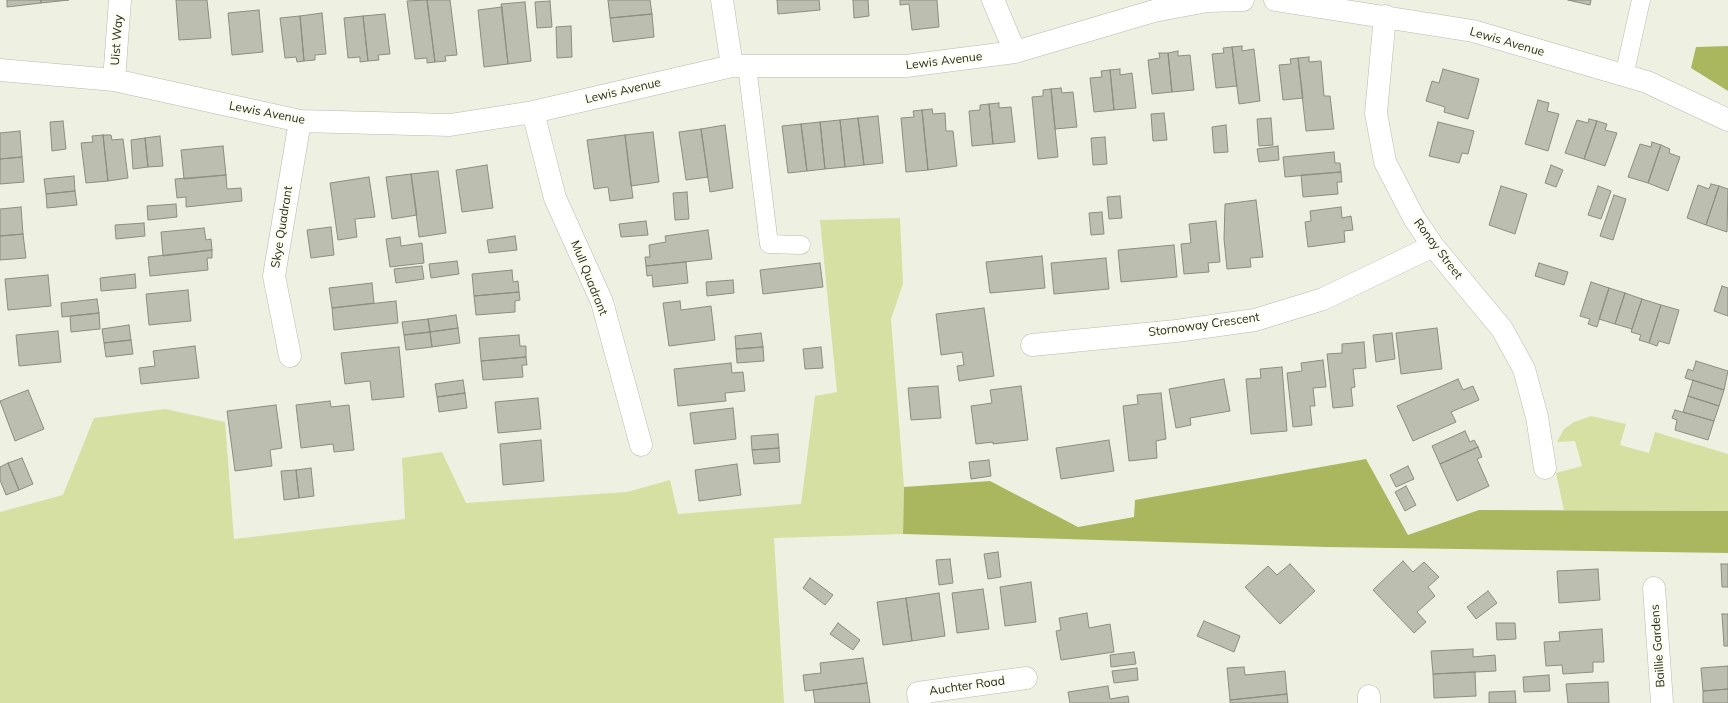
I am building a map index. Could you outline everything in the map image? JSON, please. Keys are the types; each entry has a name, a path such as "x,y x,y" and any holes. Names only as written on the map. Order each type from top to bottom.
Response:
{"street":[{"name":"Uist Way","path":"114,80 120,0"},
{"path":"722,0 739,66"},
{"path":"993,0 1016,52"},
{"name":"Lewis Avenue","path":"0,70 7,69 114,80 300,121 450,125 533,112 739,66 906,66 1016,52 1154,10 1207,1 1243,0"},
{"name":"Lewis Avenue","path":"1275,0 1385,16 1473,31 1647,82 1728,120"},
{"name":"Ronay Street","path":"1385,16 1376,113 1385,162 1414,218 1433,246 1502,328 1524,369 1537,417 1545,468"},
{"name":"Mull Quadrant","path":"533,112 555,198 602,302 642,445"},
{"name":"Skye Quadrant","path":"290,356 274,276 300,121"},
{"name":"Stornoway Crescent","path":"1032,345 1176,331 1255,320 1323,299 1433,246"},
{"name":"Baillie Gardens","path":"1654,588 1662,703"},
{"name":"Auchter Road","path":"920,703 918,693 1026,678"}],"lane":[{"path":"1624,76 1641,0"},
{"path":"739,66 769,244 801,245"}],"green space":[{"path":"1728,46 1728,91 1691,68 1696,47"},
{"path":"900,218 903,284 891,319 904,487 903,534 774,538 784,703 0,703 0,512 63,495 94,418 165,409 225,422 234,539 405,519 402,458 442,452 466,503 627,492 670,480 678,514 801,504 815,396 837,392 820,220"},
{"path":"1591,416 1626,424 1620,445 1649,453 1655,432 1728,454 1728,511 1564,510 1556,473 1582,466 1575,441 1557,442 1564,429 1574,422"},
{"path":"1366,459 1408,535 1479,510 1728,511 1728,553 1326,547 903,534 904,487 990,481 1078,527 1134,517 1135,500"}],"building":[{"path":"7,0 41,0 41,3 7,7"},
{"path":"41,0 69,0 41,3"},
{"path":"176,0 207,0 211,38 179,40"},
{"path":"427,0 450,0 457,55 445,56 446,61 435,62"},
{"path":"427,0 435,62 427,63 427,58 415,59 407,1"},
{"path":"608,0 650,0 652,14 610,18"},
{"path":"777,0 819,0 820,10 778,14"},
{"path":"853,0 868,0 869,16 854,18"},
{"path":"900,0 937,0 939,27 912,30 909,4 900,5"},
{"path":"1568,0 1591,0 1590,5"},
{"path":"550,1 552,27 537,28 535,2"},
{"path":"525,2 531,61 508,64 501,4"},
{"path":"502,7 508,64 484,67 478,10"},
{"path":"259,10 263,52 232,55 228,13"},
{"path":"322,13 326,54 315,55 315,60 304,61 300,16"},
{"path":"385,14 390,54 378,55 379,60 368,61 363,16"},
{"path":"652,14 654,37 613,42 610,18"},
{"path":"300,16 304,61 297,62 296,57 285,58 280,18"},
{"path":"363,16 368,61 360,62 360,57 348,58 344,18"},
{"path":"571,26 572,57 557,58 556,27"},
{"path":"1242,46 1242,51 1254,49 1260,101 1239,104 1232,47"},
{"path":"1232,47 1237,86 1216,88 1212,54 1224,53 1223,48"},
{"path":"1178,51 1178,56 1190,55 1194,90 1172,92 1168,53"},
{"path":"1159,53 1168,53 1172,92 1152,94 1148,60 1160,58"},
{"path":"1309,57 1309,62 1321,61 1324,96 1330,96 1334,129 1306,131 1298,58"},
{"path":"1298,58 1303,98 1283,100 1279,65 1291,64 1290,59"},
{"path":"1120,69 1120,75 1132,73 1136,108 1114,110 1110,70"},
{"path":"1443,69 1479,79 1468,119 1444,112 1445,107 1426,101 1432,81 1439,83"},
{"path":"1110,70 1114,110 1094,112 1090,78 1102,77 1101,71"},
{"path":"1061,88 1062,93 1073,92 1077,127 1055,129 1051,89"},
{"path":"1051,89 1058,157 1038,159 1032,97 1043,96 1043,90"},
{"path":"1538,100 1549,103 1547,111 1559,114 1548,151 1525,144"},
{"path":"999,103 999,108 1011,107 1015,142 993,144 989,104"},
{"path":"989,104 993,144 972,146 969,111 980,110 980,105"},
{"path":"932,109 933,114 945,113 946,131 953,131 957,166 928,170 922,110"},
{"path":"922,110 928,170 906,172 901,118 914,117 913,111"},
{"path":"1164,113 1167,140 1153,141 1151,114"},
{"path":"878,116 883,163 864,165 858,118"},
{"path":"858,118 864,165 845,167 840,120"},
{"path":"1271,118 1273,145 1259,146 1257,119"},
{"path":"1589,119 1597,121 1584,159 1565,153 1577,120 1588,123"},
{"path":"840,120 845,167 825,169 820,122"},
{"path":"63,121 66,149 52,151 50,122"},
{"path":"1597,121 1607,124 1605,130 1617,133 1605,166 1584,159"},
{"path":"820,122 825,169 807,171 801,124"},
{"path":"1438,122 1474,131 1468,154 1462,153 1459,163 1429,156"},
{"path":"801,124 807,171 788,173 782,126"},
{"path":"725,125 733,188 710,192 701,129"},
{"path":"1226,125 1228,152 1214,153 1212,127"},
{"path":"701,129 708,177 686,180 679,132"},
{"path":"20,131 22,157 0,159 0,133"},
{"path":"653,132 659,182 631,186 625,135"},
{"path":"103,135 108,181 86,183 81,143 93,142 92,136"},
{"path":"103,135 111,135 112,140 123,139 128,178 108,181"},
{"path":"625,135 633,198 610,201 608,187 594,189 587,140"},
{"path":"160,136 163,166 148,167 145,138"},
{"path":"1105,137 1107,164 1093,165 1091,138"},
{"path":"145,138 148,167 133,169 131,140"},
{"path":"1652,142 1661,145 1648,183 1628,177 1640,144 1651,147"},
{"path":"1661,145 1670,149 1669,153 1680,157 1668,191 1648,183"},
{"path":"223,146 226,175 184,179 181,150"},
{"path":"1278,146 1279,160 1259,162 1257,149"},
{"path":"1334,152 1335,163 1340,163 1341,172 1285,177 1283,157"},
{"path":"22,157 24,182 0,184 0,159"},
{"path":"487,165 493,208 462,212 456,170"},
{"path":"1551,165 1563,170 1556,187 1545,183"},
{"path":"438,171 446,233 419,237 411,174"},
{"path":"1341,172 1342,182 1337,182 1338,194 1303,197 1301,175"},
{"path":"411,174 417,215 392,219 386,177"},
{"path":"226,175 227,189 241,188 242,201 186,207 186,197 177,198 175,179"},
{"path":"74,176 75,191 46,194 44,179"},
{"path":"369,177 375,217 355,219 357,237 338,240 330,183"},
{"path":"1711,184 1719,186 1706,225 1687,218 1698,185 1709,189"},
{"path":"1501,186 1527,194 1515,234 1489,225"},
{"path":"1598,186 1611,191 1601,219 1588,215"},
{"path":"1719,186 1728,189 1727,232 1706,225"},
{"path":"75,191 77,205 47,208 46,194"},
{"path":"687,192 689,219 675,220 673,193"},
{"path":"1614,195 1626,199 1613,240 1600,236"},
{"path":"1120,196 1122,218 1109,219 1107,197"},
{"path":"1256,200 1263,257 1250,258 1251,267 1227,269 1224,239 1225,204"},
{"path":"176,204 177,217 148,220 147,206"},
{"path":"21,207 23,234 0,236 0,209"},
{"path":"1341,207 1342,218 1351,216 1353,230 1344,231 1345,242 1308,247 1305,222 1311,221 1310,211"},
{"path":"1102,212 1104,234 1091,235 1089,213"},
{"path":"646,221 648,235 621,237 619,224"},
{"path":"1216,221 1220,262 1208,263 1209,272 1184,274 1181,244 1191,243 1189,224"},
{"path":"144,223 145,236 116,239 115,225"},
{"path":"331,227 334,255 311,258 307,230"},
{"path":"204,228 206,240 211,239 212,250 163,256 161,232"},
{"path":"708,230 712,259 646,266 645,257 650,257 649,245 666,242 665,236"},
{"path":"23,234 26,258 0,260 0,236"},
{"path":"515,236 517,250 489,253 487,240"},
{"path":"400,237 401,246 422,243 424,263 390,267 386,239"},
{"path":"1174,245 1177,277 1121,282 1118,250"},
{"path":"212,250 212,258 207,258 208,270 150,276 148,257"},
{"path":"1042,256 1045,288 990,293 986,262"},
{"path":"1106,258 1109,289 1054,294 1051,263"},
{"path":"457,261 459,274 431,278 429,264"},
{"path":"686,262 688,283 653,287 652,275 647,276 646,266"},
{"path":"820,263 823,287 763,294 760,270"},
{"path":"1539,263 1568,272 1564,285 1535,276"},
{"path":"422,266 424,279 396,283 394,269"},
{"path":"512,270 513,282 518,281 519,292 474,296 472,274"},
{"path":"135,274 136,288 101,291 100,278"},
{"path":"48,275 51,306 8,310 5,279"},
{"path":"733,280 734,293 707,296 706,282"},
{"path":"1591,282 1609,288 1597,327 1588,324 1590,319 1580,316"},
{"path":"372,283 374,303 332,308 329,288"},
{"path":"1722,286 1728,288 1728,316 1714,311"},
{"path":"1609,288 1625,293 1615,324 1599,319"},
{"path":"188,290 191,321 149,325 146,294"},
{"path":"519,292 520,300 515,301 515,312 476,315 474,296"},
{"path":"1625,293 1642,299 1632,329 1615,324"},
{"path":"97,299 99,313 62,317 61,303"},
{"path":"1642,299 1661,305 1649,343 1639,340 1641,335 1631,332"},
{"path":"396,301 398,323 334,330 332,308"},
{"path":"680,301 681,310 711,306 715,340 669,346 663,303"},
{"path":"1661,305 1679,310 1669,344 1659,341 1657,346 1649,343"},
{"path":"984,308 994,376 959,381 957,366 964,365 962,352 941,355 936,314"},
{"path":"99,313 100,329 71,332 70,316"},
{"path":"456,315 458,328 430,332 428,319"},
{"path":"428,319 430,332 404,335 402,322"},
{"path":"129,325 131,340 104,343 102,329"},
{"path":"458,328 460,343 432,347 430,332"},
{"path":"1437,328 1442,369 1401,374 1396,333"},
{"path":"58,331 61,362 19,366 16,335"},
{"path":"430,332 432,347 406,350 404,335"},
{"path":"761,333 763,347 736,349 735,336"},
{"path":"1392,333 1395,359 1376,362 1373,335"},
{"path":"519,335 520,346 526,346 526,357 481,361 479,338"},
{"path":"131,340 133,354 106,357 104,343"},
{"path":"1364,342 1366,368 1353,369 1355,387 1351,388 1353,406 1333,408 1327,354 1342,353 1342,344"},
{"path":"195,346 199,378 141,384 139,368 155,366 153,351"},
{"path":"399,347 404,397 372,400 370,381 345,384 341,353"},
{"path":"763,347 764,361 737,363 736,349"},
{"path":"821,347 823,368 805,369 803,349"},
{"path":"526,357 527,365 522,365 523,377 483,380 481,361"},
{"path":"1323,360 1326,387 1313,388 1315,406 1310,406 1312,425 1293,427 1287,373 1302,371 1301,363"},
{"path":"1696,361 1728,371 1724,390 1685,378 1688,369 1693,371"},
{"path":"731,363 732,373 743,372 745,391 725,393 726,401 678,406 674,369"},
{"path":"1282,367 1287,431 1251,434 1246,379 1261,378 1260,369"},
{"path":"1224,379 1230,411 1190,418 1191,425 1176,428 1169,389"},
{"path":"1458,379 1463,390 1473,386 1479,400 1451,412 1456,422 1413,441 1397,406"},
{"path":"463,380 465,393 437,397 435,384"},
{"path":"1693,380 1724,390 1719,406 1688,396"},
{"path":"938,386 941,418 911,420 908,388"},
{"path":"1021,386 1028,440 993,444 993,442 976,444 971,406 992,403 990,390"},
{"path":"28,390 44,429 15,441 0,401"},
{"path":"465,393 467,408 439,412 437,397"},
{"path":"1161,393 1166,439 1156,441 1157,458 1129,461 1123,406 1138,404 1137,395"},
{"path":"1688,396 1719,406 1714,421 1683,412"},
{"path":"538,398 541,429 498,433 495,402"},
{"path":"330,401 331,407 349,405 354,450 334,452 333,444 301,448 296,405"},
{"path":"276,405 282,448 270,450 272,466 235,471 227,411"},
{"path":"733,408 736,439 694,444 690,413"},
{"path":"1675,410 1714,421 1708,440 1675,430 1677,420 1672,418"},
{"path":"1465,431 1470,442 1474,440 1478,447 1440,464 1432,446"},
{"path":"778,434 779,448 752,450 751,436"},
{"path":"541,440 544,481 503,485 500,444"},
{"path":"1109,440 1114,471 1061,479 1056,448"},
{"path":"1478,447 1482,457 1477,459 1489,486 1457,501 1440,464"},
{"path":"779,448 780,462 754,464 752,450"},
{"path":"22,458 33,484 19,490 8,463"},
{"path":"989,460 991,476 971,479 969,462"},
{"path":"8,463 19,490 6,495 0,480 0,467"},
{"path":"737,464 741,495 699,501 695,470"},
{"path":"1408,466 1414,479 1396,487 1390,475"},
{"path":"311,468 314,496 299,498 296,470"},
{"path":"296,470 299,498 284,500 281,471"},
{"path":"1406,486 1416,505 1405,511 1395,492"},
{"path":"998,552 1001,577 988,579 984,554"},
{"path":"950,559 953,583 939,585 936,560"},
{"path":"1403,561 1413,572 1424,562 1439,577 1428,587 1435,596 1417,612 1426,622 1414,633 1373,590"},
{"path":"1290,564 1315,591 1280,624 1245,587 1268,566 1277,575"},
{"path":"1721,564 1728,564 1728,587 1722,587"},
{"path":"1598,569 1600,600 1559,603 1557,571"},
{"path":"810,578 833,595 825,605 803,588"},
{"path":"1031,582 1036,622 1005,626 1000,587"},
{"path":"983,589 989,629 957,633 952,593"},
{"path":"1488,591 1497,603 1476,619 1467,607"},
{"path":"939,593 945,636 912,641 906,598"},
{"path":"906,598 912,641 883,645 877,602"},
{"path":"1087,613 1089,628 1110,624 1114,652 1061,660 1056,631 1061,630 1059,618"},
{"path":"1722,614 1728,614 1728,646 1724,646"},
{"path":"1204,621 1240,636 1234,652 1197,636"},
{"path":"838,623 860,640 853,650 830,634"},
{"path":"1496,623 1515,623 1516,639 1497,640"},
{"path":"1602,629 1604,662 1593,662 1593,672 1563,674 1562,665 1546,666 1544,642 1560,641 1559,632"},
{"path":"1473,649 1473,657 1495,655 1496,671 1433,674 1431,651"},
{"path":"1134,652 1136,664 1111,667 1110,655"},
{"path":"863,658 867,683 805,691 803,675 821,673 820,663"},
{"path":"1728,666 1728,689 1703,691 1701,668"},
{"path":"1244,667 1245,675 1285,671 1287,694 1230,700 1227,668"},
{"path":"1137,668 1138,680 1114,683 1112,671"},
{"path":"1475,672 1476,696 1434,698 1433,674"},
{"path":"1549,675 1550,691 1524,692 1523,677"},
{"path":"1608,682 1609,703 1568,703 1566,684"},
{"path":"867,683 870,703 815,703 813,690"},
{"path":"1108,686 1110,699 1128,696 1129,703 1070,703 1068,692"},
{"path":"1728,689 1728,703 1703,703 1703,691"},
{"path":"1515,691 1516,703 1489,703 1489,692"},
{"path":"1287,694 1288,703 1230,703 1230,700"}]}
